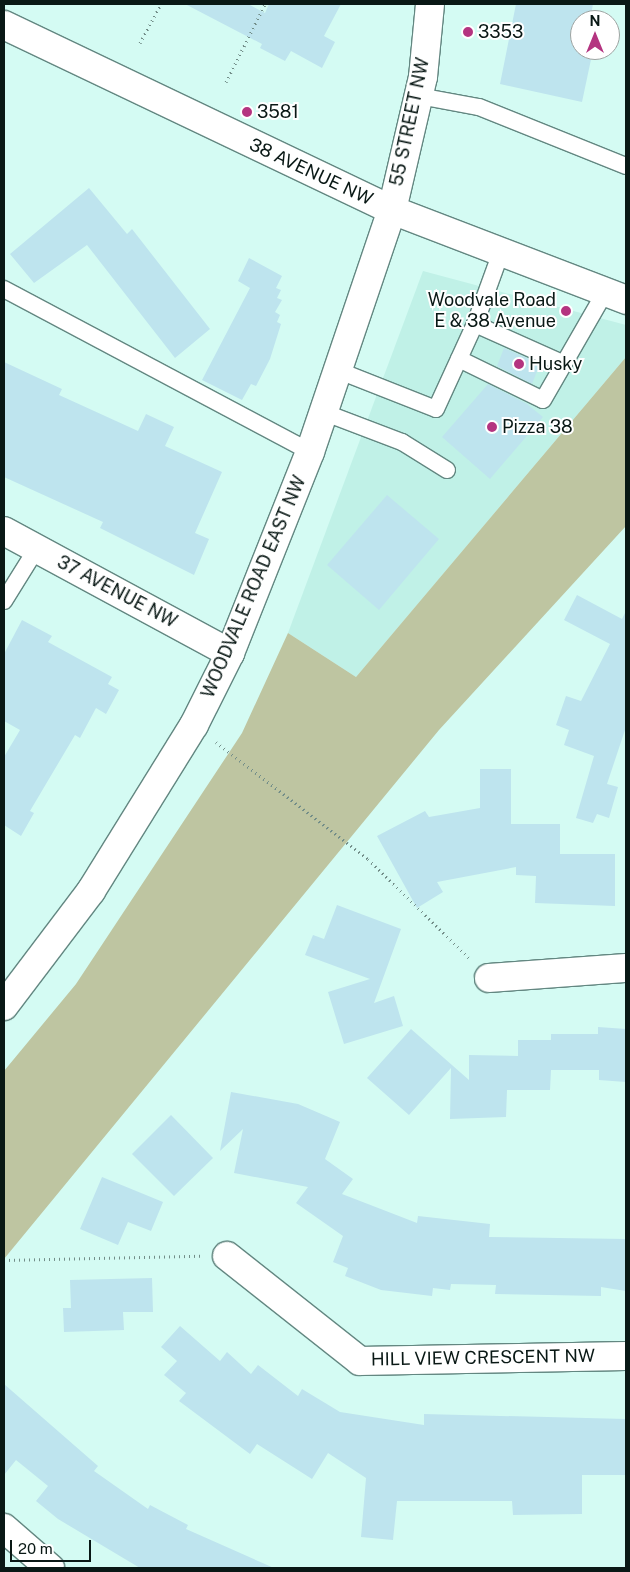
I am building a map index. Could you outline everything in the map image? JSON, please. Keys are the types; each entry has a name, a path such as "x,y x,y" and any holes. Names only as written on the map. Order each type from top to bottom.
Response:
{"street":[{"name":"55 STREET NW","path":"392,210 419,96 430,4"},
{"name":"38 AVENUE NW","path":"4,26 392,210 616,296"},
{"name":"WOODVALE ROAD EAST NW","path":"4,1006 92,891 194,725 230,653 310,452 392,210"},
{"name":"37 AVENUE NW","path":"4,532 230,653"},
{"path":"489,978 626,968"},
{"name":"HILL VIEW CRESCENT NW","path":"227,1256 360,1361 626,1356"},
{"path":"6,1534 50,1568"}],"lane":[{"path":"419,96 478,107 626,166"},
{"path":"337,370 436,409 475,324 502,252"},
{"path":"4,288 310,452"},
{"path":"458,359 542,400 562,363 616,296"},
{"path":"475,324 562,363"},
{"path":"323,412 402,442 447,470"},
{"path":"4,601 37,548"}],"path":[{"path":"140,43 161,4"},
{"path":"226,82 265,4"},
{"path":"194,725 368,858 489,978"},
{"path":"4,1260 227,1256"}],"shaded area":[{"path":"423,271 626,325 626,357 356,677 288,633"},
{"path":"626,357 626,526 439,730 4,1259 4,1071 76,984 242,733 288,633 356,677"}],"building":[{"path":"185,4 248,4 265,13 269,4 341,4 324,36 335,42 322,68 291,51 285,61 260,48 262,44"},
{"path":"516,4 593,4 592,10 570,10 570,60 591,60 582,102 500,84"},
{"path":"89,188 127,234 132,229 210,329 175,358 87,245 34,283 10,254"},
{"path":"249,258 282,276 276,288 281,290 277,298 282,300 275,312 280,315 277,322 281,324 270,359 256,386 251,384 242,400 202,380 250,288 238,281"},
{"name":"Husky","path":"504,348 540,364 532,384 497,366"},
{"path":"4,362 62,389 59,395 138,431 146,414 174,427 165,446 222,472 195,533 209,539 194,575 100,528 103,522 4,477"},
{"name":"Pizza 38","path":"488,384 527,404 543,417 490,479 442,437"},
{"path":"387,495 439,539 379,610 327,565"},
{"path":"577,595 622,619 626,611 626,727 607,784 618,787 609,818 597,814 593,823 576,818 594,756 564,745 569,730 556,725 566,696 581,701 610,644 564,620"},
{"path":"22,620 52,636 48,642 112,677 108,684 119,690 106,714 96,708 80,738 75,735 30,811 34,813 21,836 4,825 4,757 20,730 4,721 4,654"},
{"path":"480,769 511,769 511,824 560,824 560,854 615,854 615,906 535,903 536,876 516,875 516,867 437,882 443,892 417,908 377,836 425,811 429,817 480,808"},
{"path":"337,905 401,929 374,1003 394,996 403,1026 344,1044 328,992 370,979 305,955 313,935 324,939"},
{"path":"598,1027 626,1029 626,1082 599,1080 599,1070 551,1070 550,1090 507,1090 506,1117 450,1119 451,1068 409,1115 367,1078 411,1029 469,1080 469,1055 518,1056 518,1040 551,1040 551,1034 598,1034"},
{"path":"231,1092 298,1104 340,1122 325,1159 353,1179 342,1194 417,1223 418,1216 490,1224 489,1237 626,1239 626,1291 601,1287 601,1296 495,1294 496,1285 451,1284 450,1290 433,1288 432,1296 381,1290 345,1276 348,1268 333,1262 343,1236 296,1203 308,1187 234,1173 243,1129 220,1151"},
{"path":"171,1115 213,1158 174,1196 132,1154"},
{"path":"102,1177 163,1202 151,1231 128,1222 118,1245 80,1229"},
{"path":"152,1278 153,1312 123,1312 124,1330 64,1332 63,1308 71,1308 70,1280"},
{"path":"180,1326 220,1361 227,1352 251,1374 258,1365 298,1396 302,1389 340,1412 424,1425 424,1414 626,1419 626,1475 582,1475 582,1514 513,1515 512,1501 397,1501 393,1540 361,1537 366,1478 328,1453 312,1479 257,1444 250,1454 179,1401 186,1393 164,1375 177,1361 161,1347"},
{"path":"4,1384 98,1466 94,1471 148,1509 150,1505 188,1525 186,1529 274,1568 140,1568 58,1519 36,1501 48,1486 16,1460 4,1475"}],"place":[{"name":"3353","path":"468,32"},
{"name":"3581","path":"247,112"},
{"name":"Woodvale Road E & 38 Avenue","path":"566,311"},
{"name":"Husky","path":"519,364"},
{"name":"Pizza 38","path":"492,427"}]}
